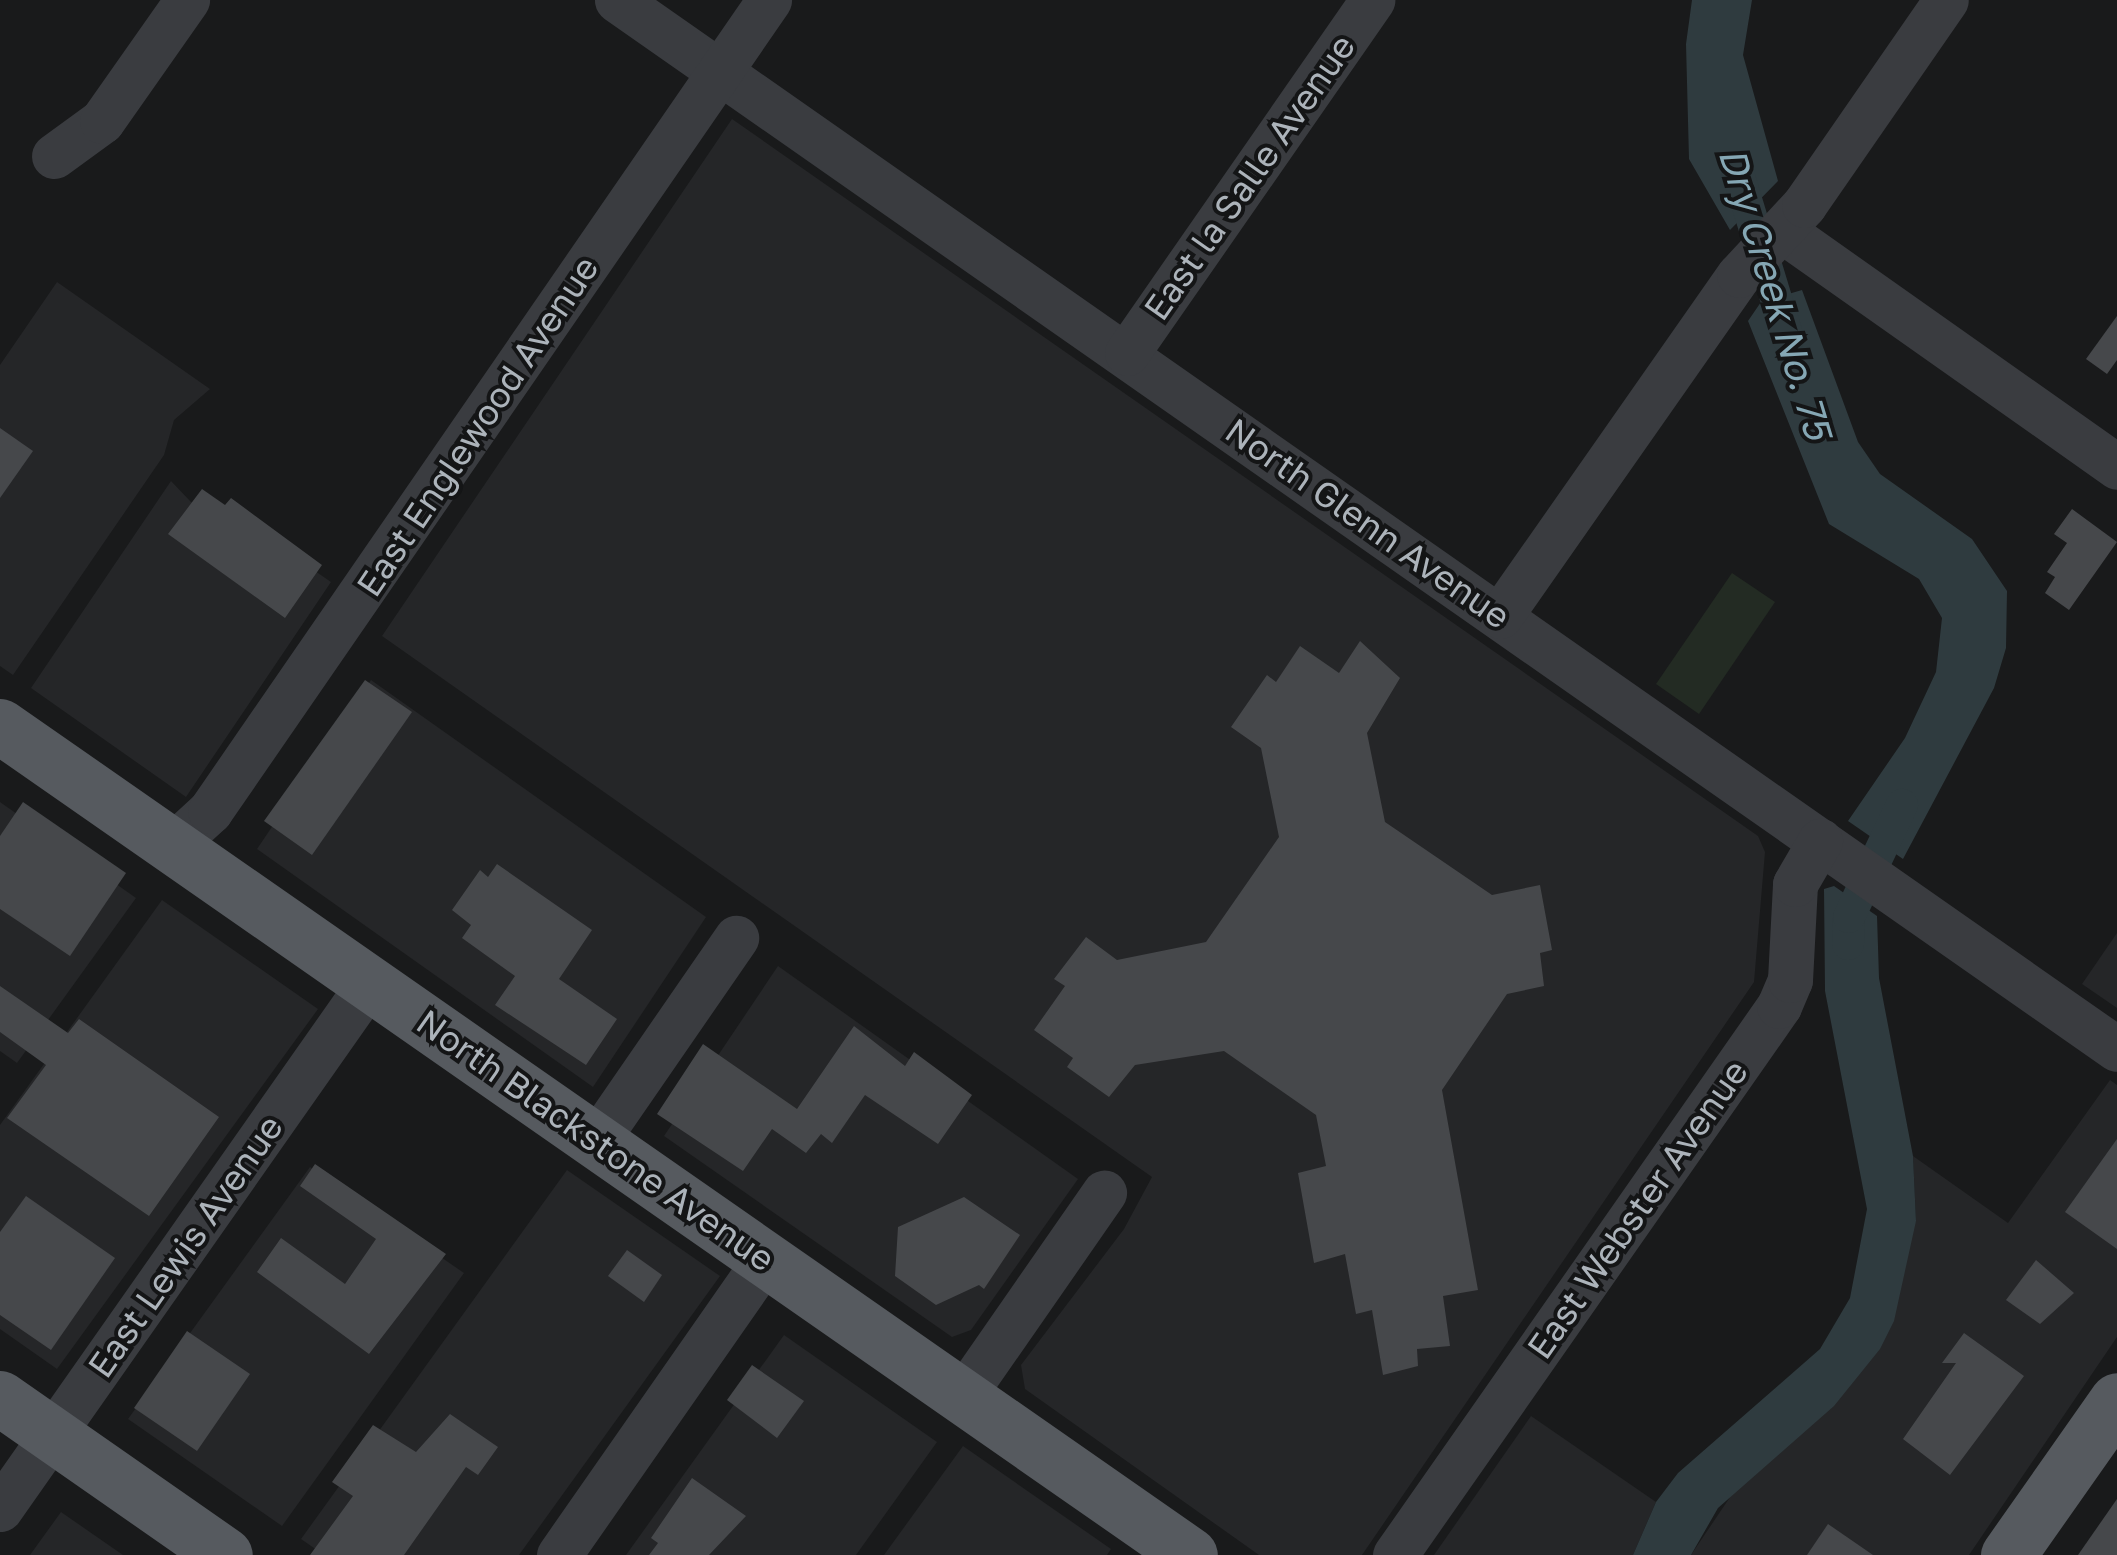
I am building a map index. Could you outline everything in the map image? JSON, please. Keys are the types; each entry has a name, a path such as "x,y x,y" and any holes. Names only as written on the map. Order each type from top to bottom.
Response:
{"main road":[{"name":"North Blackstone Avenue","path":"0,726 766,1258 962,1397 1161,1547"},
{"path":"0,1398 225,1555"},
{"path":"2008,1555 2117,1400"}],"street":[{"path":"54,156 102,121 186,0"},
{"name":"North Glenn Avenue","path":"617,0 2117,1048"},
{"name":"East Englewood Avenue","path":"174,844 210,811 769,0"},
{"name":"East la Salle Avenue","path":"1126,353 1372,0"},
{"path":"1500,616 1946,0"},
{"path":"1771,243 2117,467"},
{"name":"East Webster Avenue","path":"1395,1555 1779,1006 1790,980 1796,884 1851,863"},
{"path":"596,1140 736,938"},
{"name":"East Lewis Avenue","path":"0,1510 370,982"},
{"path":"962,1397 1104,1192"},
{"path":"558,1555 766,1258"}],"shaded area":[{"path":"1692,0 1752,0 1743,55 1778,181 1730,230 1689,159 1686,44"},
{"path":"732,119 1758,836 1765,852 1754,982 1362,1555 1259,1555 1025,1389 1021,1365 1124,1229 1152,1177 382,636"},
{"path":"57,282 210,389 174,420 164,455 13,675 0,666 0,365"},
{"path":"1802,290 1858,442 1880,474 1972,539 2007,591 2006,648 1994,688 1903,859 1848,821 1905,738 1936,672 1942,618 1919,579 1829,524 1748,321 1761,302"},
{"path":"171,481 191,502 237,517 331,582 186,797 31,688"},
{"path":"1732,573 1775,602 1699,714 1656,684"},
{"path":"371,680 706,917 593,1087 257,849"},
{"path":"0,802 136,898 17,1063 0,1051"},
{"path":"1834,886 1877,916 1879,978 1913,1156 1916,1221 1894,1321 1880,1349 1834,1406 1718,1508 1691,1555 1633,1555 1656,1502 1678,1473 1820,1349 1850,1298 1867,1209 1825,991 1824,889"},
{"path":"162,900 318,1009 57,1369 0,1329 0,1125"},
{"path":"2117,933 2117,1008 2082,984"},
{"path":"778,966 1078,1179 971,1330 952,1337 664,1136"},
{"path":"2110,1080 2117,1085 2117,1337 1969,1555 1691,1555 1916,1221 1913,1156 2008,1223"},
{"path":"310,1167 464,1273 282,1526 128,1419"},
{"path":"567,1170 720,1276 519,1555 324,1555 301,1539"},
{"path":"784,1335 937,1442 856,1555 626,1555"},
{"path":"1531,1416 1656,1502 1633,1555 1434,1555"},
{"path":"963,1446 1111,1549 1107,1555 884,1555"},
{"path":"61,1512 123,1555 30,1555"}],"building":[{"path":"2117,316 2117,360 2107,374 2086,359"},
{"path":"0,428 33,451 0,498"},
{"path":"202,489 225,505 231,498 322,565 285,618 168,534"},
{"path":"2072,509 2117,542 2069,610 2045,593 2055,577 2047,572 2067,543 2054,534"},
{"path":"1360,641 1400,678 1367,733 1385,822 1492,895 1540,885 1552,950 1540,953 1544,986 1507,994 1442,1090 1478,1290 1443,1296 1450,1346 1417,1349 1418,1366 1383,1375 1372,1310 1356,1314 1345,1254 1314,1263 1298,1173 1326,1166 1316,1115 1224,1051 1135,1065 1109,1097 1067,1067 1073,1058 1034,1030 1065,986 1054,979 1086,937 1117,960 1206,942 1279,837 1261,748 1231,727 1267,675 1276,682 1300,646 1339,673"},
{"path":"365,680 412,712 312,855 264,821"},
{"path":"23,802 126,873 70,956 0,909 0,836"},
{"path":"497,864 592,930 559,979 617,1019 586,1065 495,1005 515,976 462,938 471,925 452,910 480,870 488,877"},
{"path":"0,986 68,1033 79,1019 219,1117 149,1216 7,1118 46,1065 0,1032"},
{"path":"854,1026 905,1066 914,1052 972,1095 938,1144 865,1095 832,1143 821,1134 806,1153 772,1129 743,1171 657,1114 703,1044 797,1109"},
{"path":"2117,1139 2117,1249 2065,1212"},
{"path":"315,1164 446,1254 369,1354 257,1272 281,1238 345,1284 376,1239 300,1186"},
{"path":"26,1196 115,1258 51,1350 0,1315 0,1232"},
{"path":"964,1197 1020,1235 984,1289 979,1285 936,1305 895,1276 898,1227"},
{"path":"627,1250 662,1275 644,1302 608,1276"},
{"path":"2036,1260 2074,1293 2040,1324 2006,1300"},
{"path":"187,1331 250,1374 197,1451 134,1408"},
{"path":"1964,1333 2024,1376 1950,1475 1903,1439 1956,1363 1942,1363"},
{"path":"752,1365 804,1401 777,1438 727,1400"},
{"path":"450,1414 498,1447 478,1475 466,1467 404,1555 310,1555 353,1496 332,1482 373,1425 416,1452"},
{"path":"692,1478 746,1516 709,1555 649,1555 658,1543 651,1538"},
{"path":"2117,1499 2117,1555 2078,1555"},
{"path":"1828,1524 1873,1555 1807,1555"}],"waterway":[{"name":"Dry Creek No. 75","path":"1737,170 1788,338"},
{"name":"Dry Creek No. 75","path":"1848,944 1849,917 1902,805"}]}
